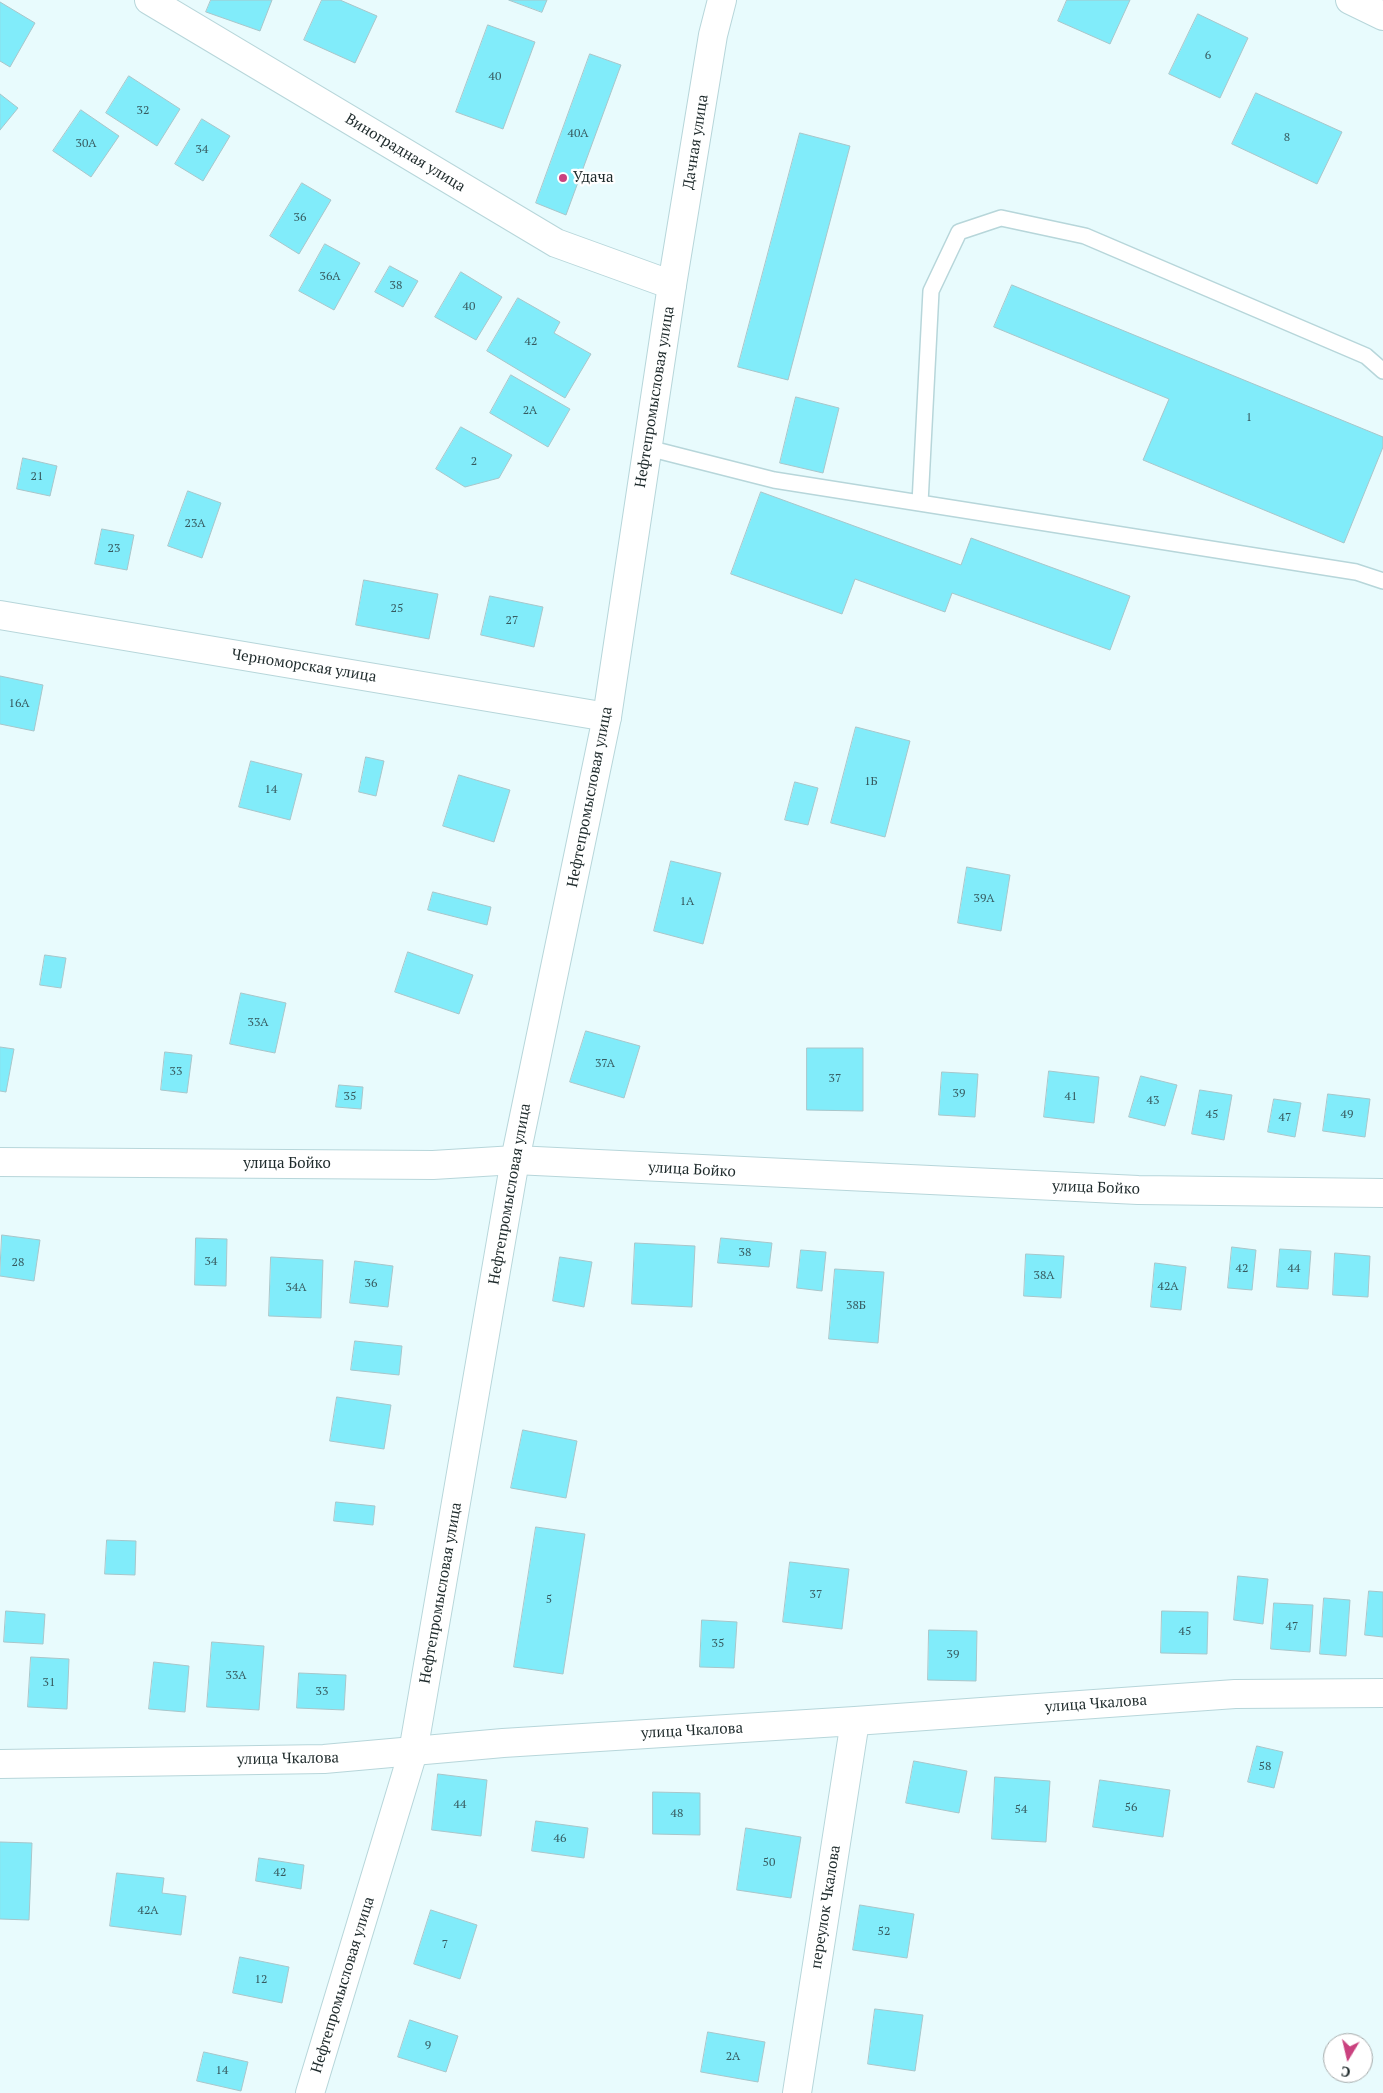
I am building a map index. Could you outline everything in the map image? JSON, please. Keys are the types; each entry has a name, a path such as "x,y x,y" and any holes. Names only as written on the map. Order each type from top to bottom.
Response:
{"street":[{"name":"Виноградная улица","path":"148,0 556,244 672,286"},
{"name":"Дачная улица","path":"672,286 713,34 722,0"},
{"path":"1350,0 1383,16"},
{"name":"Нефтепромысловая улица","path":"310,2093 414,1752 515,1160 607,716 672,286"},
{"name":"Черноморская улица","path":"0,615 607,716"},
{"name":"улица Бойко","path":"0,1162 434,1165 515,1160 583,1165 1128,1190 1383,1194"},
{"name":"улица Чкалова","path":"0,1764 324,1759 503,1743 855,1721 1235,1694 1383,1693"},
{"name":"переулок Чкалова","path":"797,2093 855,1721"}],"lane":[{"path":"920,503 930,291 959,232 1001,218 1085,236 1366,356 1383,371"},
{"path":"648,448 774,480 1356,572 1383,581"}],"building":[{"path":"211,0 272,0 260,31 206,12"},
{"path":"322,0 340,0 377,16 355,63 304,40"},
{"path":"509,0 547,0 542,12"},
{"path":"1067,0 1130,0 1110,44 1058,21"},
{"path":"0,2 35,23 10,67 0,61"},
{"path":"1198,14 1248,38 1220,98 1169,74"},
{"path":"488,25 535,42 503,129 456,112"},
{"path":"590,54 621,65 566,215 536,203"},
{"path":"129,76 180,109 157,146 106,113"},
{"path":"1256,93 1342,132 1317,184 1232,144"},
{"path":"0,94 18,108 0,130"},
{"path":"81,110 119,136 91,177 53,151"},
{"path":"202,119 230,136 203,181 175,164"},
{"path":"800,133 850,146 788,380 738,367"},
{"path":"302,183 331,200 299,254 270,236"},
{"path":"325,244 360,263 334,310 299,291"},
{"path":"390,266 418,281 403,307 375,292"},
{"path":"461,272 502,297 476,340 435,317"},
{"path":"1012,285 1383,437 1383,447 1344,543 1143,460 1169,399 994,327"},
{"path":"518,298 560,322 554,333 591,354 565,398 487,351"},
{"path":"511,375 570,409 548,447 490,413"},
{"path":"796,397 839,408 823,473 780,463"},
{"path":"461,427 512,455 499,478 465,487 436,469"},
{"path":"23,458 57,466 50,496 17,489"},
{"path":"188,491 221,503 202,558 168,546"},
{"path":"761,492 961,565 971,538 1130,596 1110,650 952,593 945,612 855,579 842,614 731,574"},
{"path":"102,529 134,535 127,570 95,564"},
{"path":"364,580 438,594 429,639 356,625"},
{"path":"490,596 543,607 534,647 481,635"},
{"path":"0,676 43,685 34,731 0,724"},
{"path":"856,727 910,741 885,837 831,823"},
{"path":"366,757 384,761 376,796 359,792"},
{"path":"251,761 302,774 290,820 239,807"},
{"path":"459,775 510,790 494,842 443,826"},
{"path":"795,782 818,788 808,825 785,820"},
{"path":"671,861 721,873 703,944 654,931"},
{"path":"967,867 1010,875 1001,931 958,923"},
{"path":"433,892 491,907 487,925 428,910"},
{"path":"408,952 473,975 459,1014 395,992"},
{"path":"45,955 66,958 61,988 40,985"},
{"path":"241,993 286,1003 275,1053 230,1044"},
{"path":"586,1031 640,1046 624,1098 570,1082"},
{"path":"0,1047 14,1049 6,1092 0,1091"},
{"path":"807,1048 863,1048 863,1111 807,1110"},
{"path":"165,1052 192,1055 187,1093 161,1090"},
{"path":"1049,1071 1099,1077 1094,1123 1044,1117"},
{"path":"942,1072 978,1074 975,1117 939,1115"},
{"path":"1141,1076 1177,1085 1165,1126 1129,1117"},
{"path":"339,1085 363,1087 361,1109 336,1107"},
{"path":"1200,1090 1232,1095 1224,1140 1192,1134"},
{"path":"1328,1094 1370,1099 1365,1137 1323,1131"},
{"path":"1274,1099 1301,1103 1295,1137 1268,1132"},
{"path":"2,1235 40,1240 34,1281 0,1276"},
{"path":"196,1238 227,1239 226,1286 195,1285"},
{"path":"721,1238 772,1243 769,1267 718,1263"},
{"path":"635,1243 695,1246 692,1307 632,1304"},
{"path":"1232,1247 1256,1250 1252,1290 1228,1288"},
{"path":"1280,1249 1311,1251 1308,1289 1277,1287"},
{"path":"801,1250 826,1252 822,1291 797,1288"},
{"path":"1335,1253 1370,1256 1368,1297 1333,1295"},
{"path":"1026,1254 1064,1256 1061,1298 1024,1296"},
{"path":"271,1257 323,1260 321,1318 269,1316"},
{"path":"560,1257 592,1262 584,1307 553,1301"},
{"path":"355,1261 393,1266 388,1307 350,1303"},
{"path":"1155,1263 1186,1267 1181,1310 1151,1307"},
{"path":"835,1269 884,1272 878,1343 829,1339"},
{"path":"355,1341 402,1346 399,1375 351,1370"},
{"path":"337,1397 391,1405 384,1449 330,1441"},
{"path":"523,1430 577,1441 566,1498 511,1488"},
{"path":"336,1502 375,1506 373,1525 334,1521"},
{"path":"536,1527 585,1534 563,1674 514,1667"},
{"path":"107,1540 136,1541 135,1575 105,1574"},
{"path":"790,1562 849,1569 842,1629 783,1622"},
{"path":"1238,1576 1268,1579 1263,1624 1234,1620"},
{"path":"1369,1591 1383,1592 1383,1637 1365,1635"},
{"path":"1324,1598 1350,1600 1346,1656 1320,1654"},
{"path":"1274,1603 1313,1605 1310,1652 1271,1649"},
{"path":"6,1611 45,1614 43,1644 4,1642"},
{"path":"1162,1611 1208,1612 1207,1654 1161,1653"},
{"path":"702,1620 737,1622 734,1668 700,1667"},
{"path":"929,1630 977,1631 976,1681 928,1680"},
{"path":"212,1642 264,1646 259,1710 207,1707"},
{"path":"31,1657 69,1659 67,1709 28,1707"},
{"path":"154,1662 189,1666 185,1712 149,1709"},
{"path":"299,1673 346,1675 344,1710 297,1708"},
{"path":"1257,1746 1283,1752 1274,1788 1248,1782"},
{"path":"914,1761 967,1771 959,1813 906,1803"},
{"path":"438,1774 487,1780 481,1836 432,1830"},
{"path":"995,1777 1050,1781 1046,1842 992,1839"},
{"path":"1100,1780 1170,1790 1163,1837 1093,1827"},
{"path":"653,1792 700,1793 700,1835 653,1834"},
{"path":"536,1821 588,1828 584,1858 532,1851"},
{"path":"746,1828 801,1837 791,1898 737,1890"},
{"path":"0,1842 32,1843 29,1920 0,1919"},
{"path":"259,1858 304,1865 301,1889 256,1881"},
{"path":"117,1873 164,1878 162,1893 186,1896 181,1935 110,1926"},
{"path":"860,1905 914,1914 907,1958 853,1950"},
{"path":"431,1910 477,1925 460,1979 414,1964"},
{"path":"240,1957 289,1967 282,2003 233,1993"},
{"path":"875,2009 923,2015 915,2071 868,2064"},
{"path":"410,2020 458,2036 446,2072 398,2057"},
{"path":"708,2032 765,2042 758,2082 701,2072"},
{"path":"204,2052 248,2062 241,2091 197,2081"}],"place":[{"name":"Удача","path":"563,178"}]}
